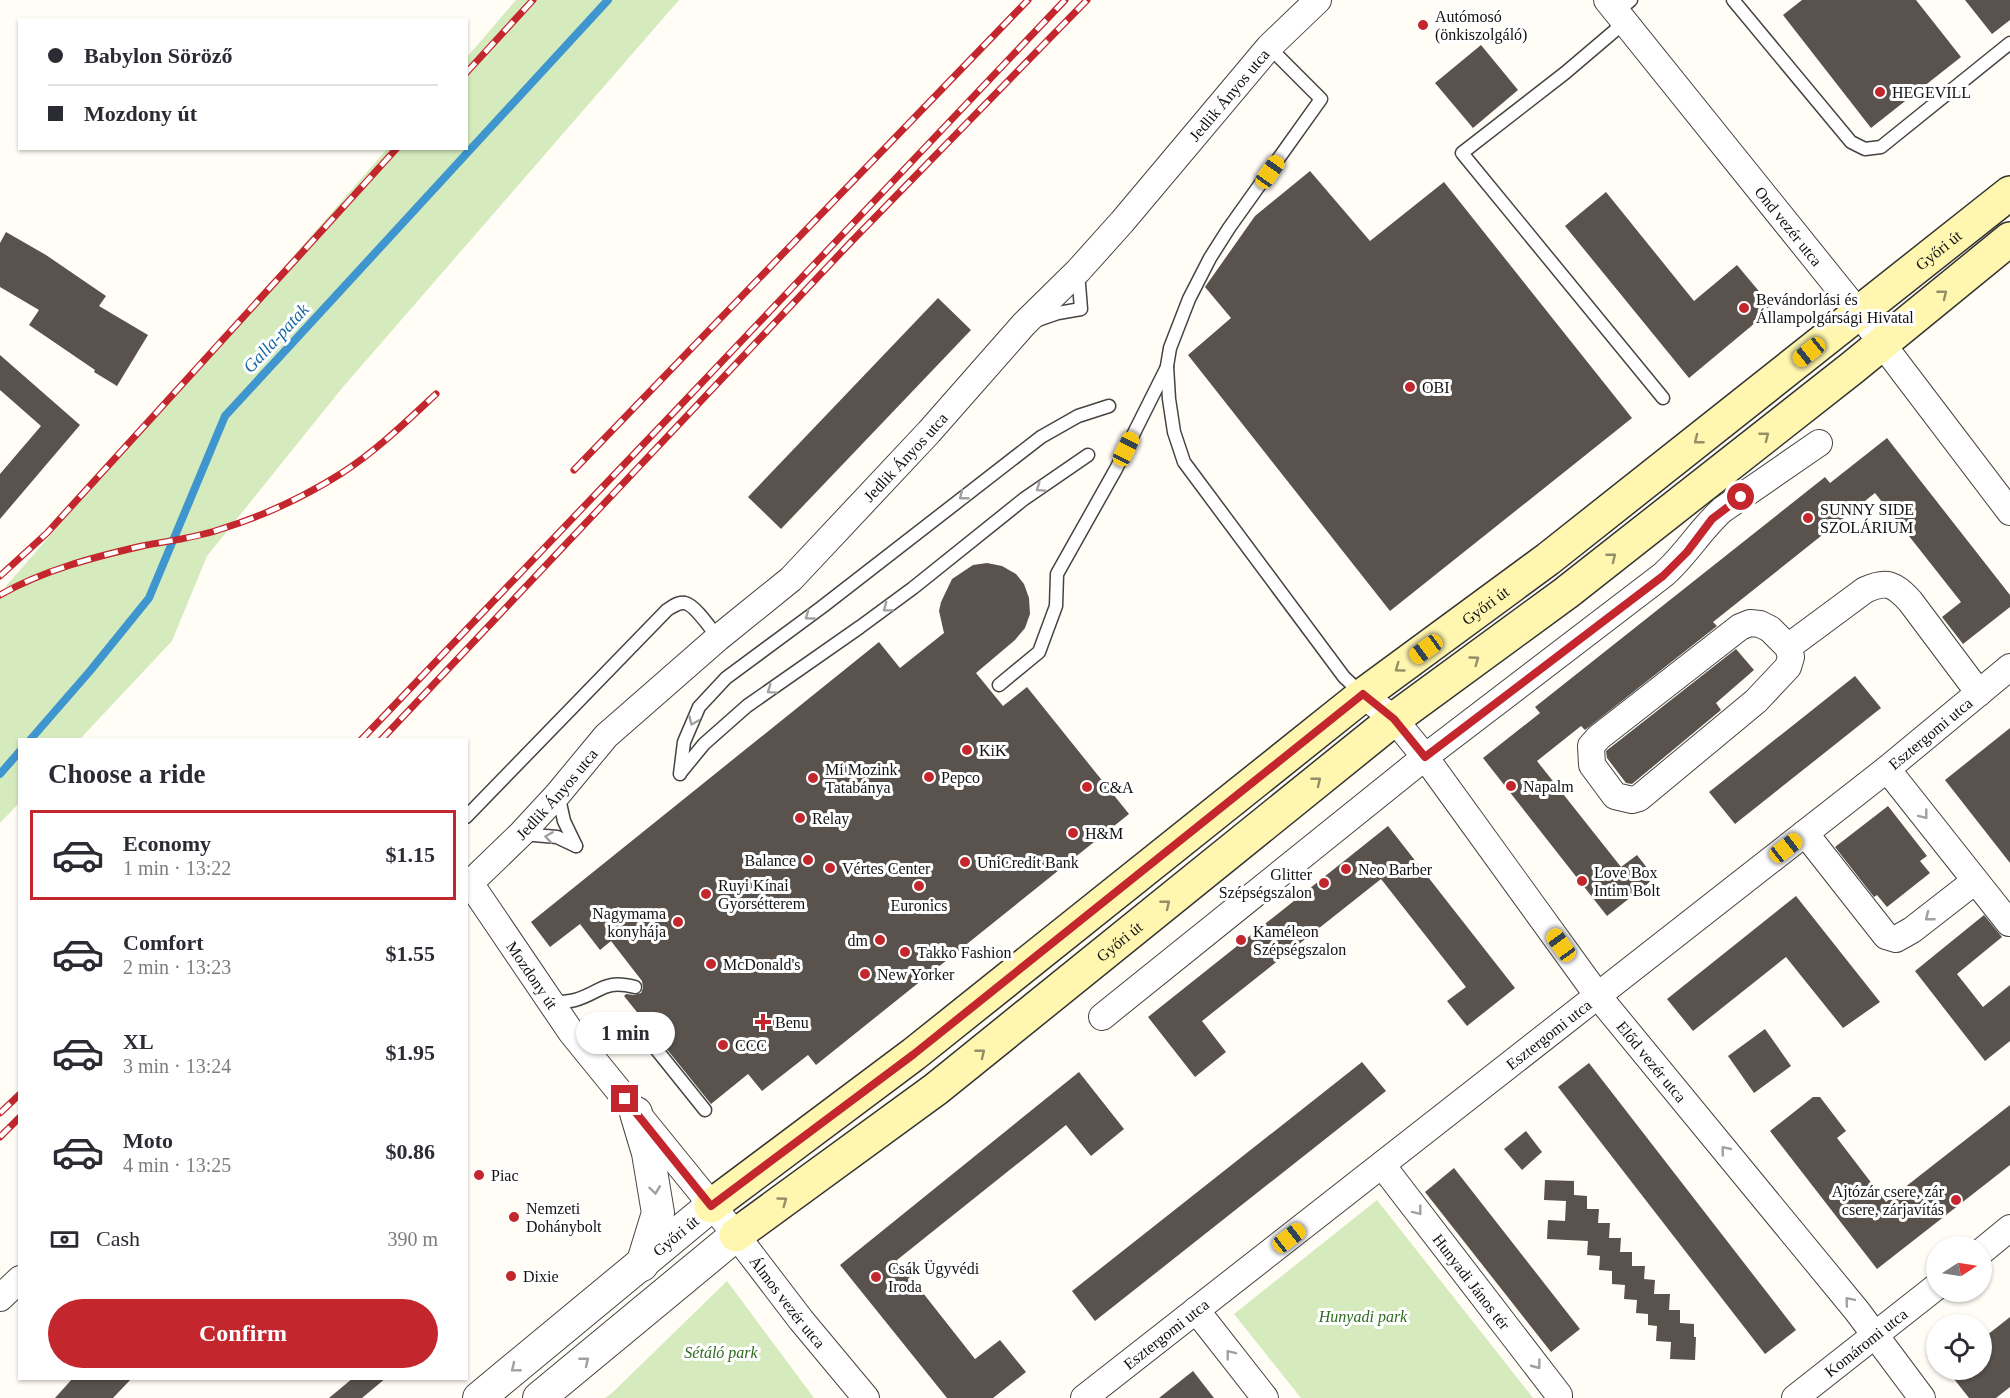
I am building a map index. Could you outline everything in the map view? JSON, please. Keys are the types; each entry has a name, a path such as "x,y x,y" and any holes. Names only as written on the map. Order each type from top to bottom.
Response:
{"main road":[{"name":"Győri út","path":"711,1206 914,1054 1363,694 1548,559 2010,193"},
{"name":"Győri út","path":"736,1235 936,1089 1394,719 1566,593 2010,239"}],"street":[{"name":"Jedlik Ányos utca","path":"468,885 521,834 606,736 718,638 791,579 929,432 1024,324 1078,271 1269,47 1318,0"},
{"name":"Ond vezér utca","path":"1620,8 1858,312 2010,512"},
{"path":"1102,1017 1425,757 1663,576 1678,562 1712,519 1722,510 1819,443"},
{"path":"1788,647 1865,590 1879,584 1888,584 1898,588 1910,601 1979,693"},
{"path":"1750,623 1760,624 1770,629 1788,647 1791,657 1788,667 1756,701 1639,798 1632,800 1615,796 1592,765 1591,746 1599,737 1740,627 1750,623"},
{"name":"Esztergomi utca","path":"1084,1398 1887,769 2010,667"},
{"name":"Előd vezér utca","path":"1363,694 1394,719 1425,757 1598,996 1857,1311 1922,1398"},
{"path":"1887,769 2010,924"},
{"path":"1805,833 1886,936 1896,939 1912,930 1975,880"},
{"name":"Mozdony út","path":"468,885 571,1032 711,1206"},
{"path":"636,1113 648,1153 658,1213 642,1265"},
{"name":"Hunyadi János tér","path":"1382,1165 1541,1370 1559,1398"},
{"name":"Álmos vezér utca","path":"711,1206 866,1398"},
{"name":"Győri út","path":"479,1398 711,1206"},
{"path":"1992,1243 2010,1228"},
{"name":"Győri út","path":"539,1398 736,1235"},
{"path":"0,1298 18,1281"},
{"name":"Komáromi utca","path":"1795,1398 1926,1295"},
{"path":"1196,1310 1265,1398"}],"lane":[{"path":"1733,0 1851,142 1865,148 1881,147 2010,43"},
{"path":"1620,8 1565,73 1462,153 1663,398"},
{"path":"1269,47 1321,99 1229,228 1210,258 1189,299 1170,348 1167,366 1169,399 1174,432 1184,462 1344,677 1363,694"},
{"path":"1024,324 1058,313 1081,309 1078,271"},
{"path":"999,685 1039,652 1056,606 1057,574 1116,470 1167,366"},
{"path":"1088,455 1024,499 878,614 747,706 704,744 680,774 684,742 699,707 726,678 822,607 1041,437 1078,416 1109,406"},
{"path":"468,815 667,610 676,604 683,603 690,606 718,638"},
{"path":"521,834 557,837 576,846 564,821 558,794"},
{"path":"550,1004 577,999 608,984 635,987"},
{"path":"571,1032 577,999"},
{"path":"591,1057 627,1031 636,1028 705,1110"}],"green space":[{"path":"516,0 679,0 343,387 207,556 172,641 81,738 18,738 18,804 0,823 0,593 386,150 468,150 468,56"},
{"name":"Hunyadi park","path":"1377,1200 1533,1398 1301,1398 1234,1314"},
{"name":"Sétáló park","path":"727,1281 814,1398 605,1398 612,1393"}],"building":[{"name":"HEGEVILL","path":"1802,0 1916,0 1961,57 1871,128 1783,15"},
{"path":"1965,0 2010,0 2010,20 1992,34"},
{"path":"1481,45 1518,90 1473,128 1435,83"},
{"name":"OBI","path":"1310,171 1370,241 1444,182 1632,418 1390,611 1188,355 1231,318 1205,287 1255,216"},
{"name":"Bevándorlási és Állampolgársági Hivatal","path":"1606,192 1694,301 1737,265 1773,308 1689,378 1565,226"},
{"path":"6,232 46,255 106,296 99,306 148,335 117,386 29,325 39,310 0,287 0,243"},
{"path":"938,298 971,330 781,529 748,497"},
{"path":"0,355 80,425 0,519 0,474 41,426 0,390"},
{"path":"1887,438 2010,595 2010,607 1963,644 1942,617 1961,602 1875,493 1713,622 1717,626 1585,730 1581,726 1537,761 1621,867 1637,855 1655,878 1607,916 1483,758 1540,713 1535,707 1825,477 1830,483"},
{"name":"Vértes Center","path":"987,563 1002,566 1016,574 1024,584 1029,598 1030,614 1025,628 1015,640 976,673 1003,706 1027,687 1129,814 816,1065 808,1055 762,1091 748,1074 711,1104 624,996 641,993 642,981 611,941 600,950 580,924 550,947 531,922 879,642 900,668 944,633 939,611 952,579 973,565"},
{"path":"1736,649 1754,670 1716,703 1721,710 1632,784 1626,783 1607,758 1606,751"},
{"path":"1855,676 1881,708 1735,824 1709,792"},
{"path":"2010,728 2010,863 1945,780"},
{"path":"1888,806 1927,856 1920,861 1930,873 1887,907 1877,895 1874,897 1835,847"},
{"path":"1388,826 1515,988 1467,1026 1447,1001 1466,987 1381,879 1202,1021 1226,1052 1195,1077 1148,1017"},
{"path":"1796,896 1880,1002 1843,1028 1786,957 1693,1031 1667,999"},
{"path":"1984,915 2002,937 1957,974 1983,1007 2010,985 2010,1041 1985,1061 1915,971"},
{"path":"1765,1029 1791,1066 1754,1093 1728,1056"},
{"path":"1362,1062 1386,1091 1095,1321 1072,1291"},
{"path":"1589,1063 1796,1330 1765,1354 1558,1087"},
{"path":"1079,1072 1124,1129 1091,1156 1066,1125 897,1260 975,1359 1000,1340 1026,1372 993,1398 947,1398 840,1265"},
{"path":"1813,1097 1820,1097 1846,1131 1837,1138 1886,1202 2010,1105 2010,1165 1877,1269 1770,1131"},
{"path":"1526,1131 1542,1152 1522,1170 1504,1149"},
{"path":"1454,1168 1580,1329 1551,1352 1425,1192"},
{"path":"1545,1180 1574,1181 1574,1195 1587,1196 1587,1209 1599,1209 1598,1223 1610,1223 1609,1238 1621,1238 1620,1252 1632,1252 1632,1266 1645,1266 1644,1279 1655,1280 1654,1294 1670,1294 1669,1310 1680,1310 1680,1323 1694,1324 1695,1360 1670,1359 1671,1342 1656,1341 1657,1326 1648,1325 1648,1314 1636,1313 1637,1300 1624,1299 1625,1285 1612,1284 1612,1271 1599,1270 1600,1256 1587,1255 1588,1241 1547,1239 1548,1220 1565,1221 1566,1201 1544,1200"},
{"path":"2010,1317 2010,1387 1996,1398 1969,1398 1955,1380 1992,1380 1992,1331"},
{"path":"1193,1371 1214,1398 1159,1398"},
{"path":"71,1380 130,1380 113,1398 55,1398"},
{"path":"351,1380 384,1380 362,1398 329,1398"}],"waterway":[{"name":"Galla-patak","path":"32,738 149,598 225,416 608,0"},
{"name":"Galla-patak","path":"0,774 18,753"}],"railway":[{"path":"468,71 533,0"},
{"path":"574,470 1028,0"},
{"path":"363,738 1065,0"},
{"path":"383,738 851,242 1087,0"},
{"path":"0,576 47,533 395,150"},
{"path":"0,595 34,578 70,565 142,546 209,533 282,506 328,482 355,464 436,394"},
{"path":"0,1113 18,1096"},
{"path":"0,1137 18,1119"}],"place":[{"name":"Autómosó (önkiszolgáló)","path":"1423,25"},
{"name":"HEGEVILL","path":"1880,92"},
{"name":"Bevándorlási és Állampolgársági Hivatal","path":"1744,308"},
{"name":"OBI","path":"1410,387"},
{"name":"SUNNY SIDE SZOLÁRIUM","path":"1808,518"},
{"name":"KiK","path":"967,750"},
{"name":"Pepco","path":"929,777"},
{"name":"Mi Mozink Tatabánya","path":"813,778"},
{"name":"Napalm","path":"1511,786"},
{"name":"C&A","path":"1087,787"},
{"name":"Relay","path":"800,818"},
{"name":"H&M","path":"1073,833"},
{"name":"Balance","path":"808,860"},
{"name":"UniCredit Bank","path":"965,862"},
{"name":"Vértes Center","path":"830,868"},
{"name":"Neo Barber","path":"1346,869"},
{"name":"Love Box Intim Bolt","path":"1582,881"},
{"name":"Glitter Szépségszalon","path":"1324,883"},
{"name":"Euronics","path":"919,886"},
{"name":"Ruyi Kínai Gyorsétterem","path":"706,894"},
{"name":"Nagymama konyhája","path":"678,922"},
{"name":"dm","path":"880,940"},
{"name":"Kaméleon Szépségszalon","path":"1241,940"},
{"name":"Takko Fashion","path":"905,952"},
{"name":"McDonald's","path":"711,964"},
{"name":"New Yorker","path":"865,974"},
{"name":"Benu","path":"763,1022"},
{"name":"CCC","path":"723,1045"},
{"name":"Piac","path":"479,1175"},
{"name":"Ajtózár csere, zár csere, zárjavítás","path":"1956,1200"},
{"name":"Nemzeti Dohánybolt","path":"514,1217"},
{"name":"Dixie","path":"511,1276"},
{"name":"Csák Ügyvédi Iroda","path":"876,1277"}],"route":[{"path":"625,1099 711,1206 914,1054 1363,694 1394,719 1425,757 1663,576 1687,552 1712,519 1741,497"}]}
